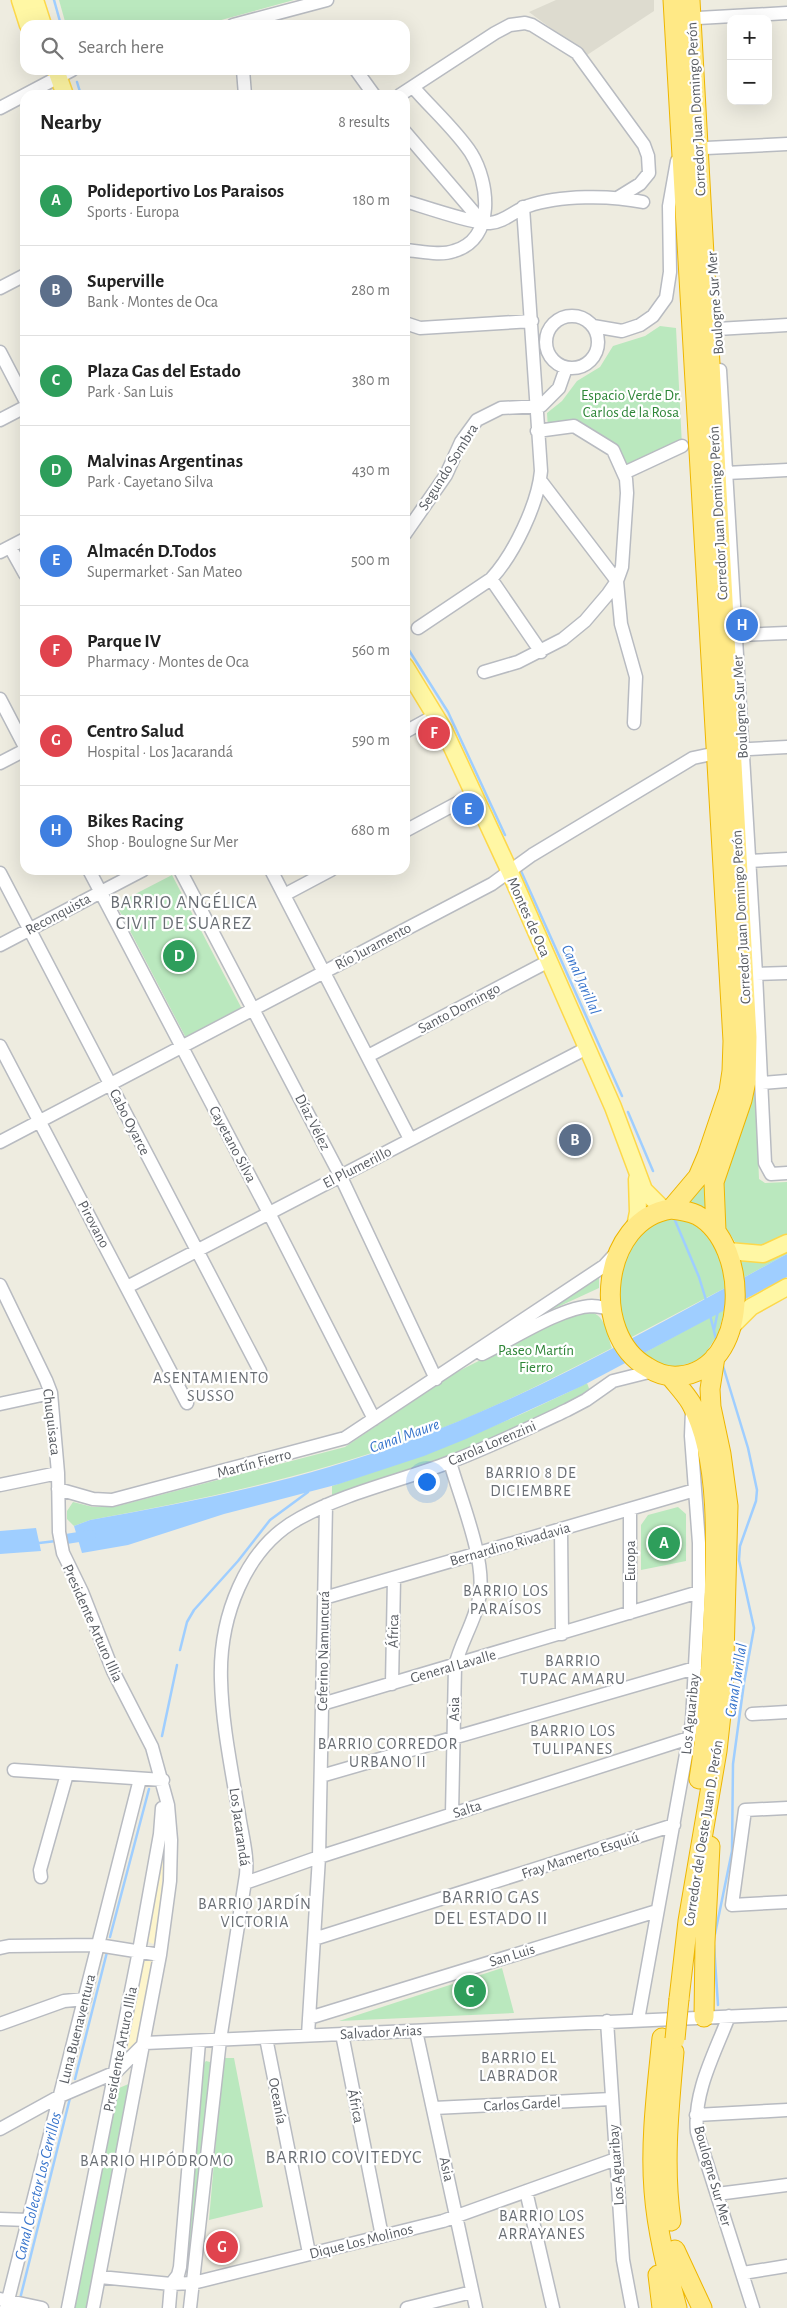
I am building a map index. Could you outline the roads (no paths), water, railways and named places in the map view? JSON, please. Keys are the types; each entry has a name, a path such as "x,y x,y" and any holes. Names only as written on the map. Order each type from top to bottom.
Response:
{"highway":[{"name":"Corredor Juan Domingo Perón","path":"668,1209 690,1189 704,1165 726,1101 732,1071 730,750 681,139 673,0"},
{"name":"Corredor Juan Domingo Perón","path":"690,0 748,1053 746,1081 742,1100 714,1182 716,1231"},
{"path":"668,1209 697,1215 716,1231 728,1251 735,1282 735,1303 731,1327 715,1357 701,1370 687,1375 661,1374 633,1358 621,1343 611,1308 612,1274 622,1246 635,1227 645,1218 668,1209"},
{"name":"Corredor del Oeste Juan D. Perón","path":"672,1999 717,1751 723,1696 728,1506 722,1454 711,1407 710,1389 715,1357"},
{"name":"Corredor del Oeste Juan D. Perón","path":"661,1374 692,1404 703,1436 713,1489 715,1553 711,1671 705,1739 675,1918 669,2039 668,2197 675,2250 690,2308"},
{"path":"704,2017 705,1942 717,1751"},
{"name":"Corredor del Oeste Juan D. Perón","path":"669,2039 654,2142 654,2192 662,2247 677,2308"},
{"path":"654,2192 653,2233 662,2308"},
{"path":"675,2250 702,2308"}],"main road":[{"path":"20,0 26,20"},
{"path":"35,0 41,20"},
{"path":"60,75 64,90"},
{"name":"Montes de Oca","path":"410,674 436,715 509,870 587,1048 624,1136 637,1174 647,1194 668,1209"},
{"name":"Montes de Oca","path":"635,1227 638,1212 637,1174"},
{"path":"728,1251 763,1254 787,1243"},
{"path":"731,1327 752,1307 787,1287"}],"street":[{"path":"252,20 327,0"},
{"name":"Boulogne Sur Mer","path":"698,0 736,635 730,750 749,862 765,1162 771,1174 787,1173"},
{"path":"698,18 787,13"},
{"path":"408,90 495,33 518,23 532,25 577,53 644,145 648,156 649,173 640,184 619,197"},
{"path":"30,90 54,75"},
{"path":"243,75 245,90"},
{"path":"360,75 370,90"},
{"path":"410,250 444,253 454,251 474,240 482,222 485,192 479,168 470,151 413,87"},
{"path":"0,108 20,96"},
{"path":"410,138 482,222"},
{"path":"593,326 622,331 640,325 653,316 666,298 670,272 669,206 681,139"},
{"path":"706,148 787,144"},
{"path":"410,202 488,224 503,220 523,207 543,201 619,197 642,202"},
{"path":"418,628 491,579 500,569 520,532 539,490 532,321 523,207"},
{"path":"0,288 20,278"},
{"path":"572,315 581,317 593,326 598,336 596,354 583,366 566,368 558,365 547,352 546,334 556,321 572,315"},
{"path":"410,325 420,328 532,321"},
{"path":"717,329 787,325"},
{"path":"0,352 20,390"},
{"path":"536,407 554,395 559,388 566,368"},
{"name":"Segundo Sombra","path":"410,527 446,475 465,436 477,420 488,412 501,408 536,407"},
{"path":"0,420 20,410"},
{"path":"484,672 518,662 541,652 563,639 585,621 617,581 622,567 626,535 627,493 624,473 612,450 574,426 537,431"},
{"path":"624,473 682,446"},
{"path":"726,473 787,470"},
{"path":"540,480 617,581 621,624 636,677 634,723"},
{"path":"20,542 5,549 20,568"},
{"path":"491,579 541,652"},
{"path":"736,635 787,632"},
{"path":"0,700 20,739"},
{"path":"410,729 436,715"},
{"name":"Río Juramento","path":"0,1142 492,884 509,870 693,758 730,750 787,747"},
{"path":"0,763 20,752"},
{"path":"410,828 474,794"},
{"path":"749,862 787,859"},
{"name":"Cabo Oyarce","path":"0,873 260,1371"},
{"name":"Cayetano Silva","path":"92,875 269,1212 374,1419"},
{"name":"Reconquista","path":"0,945 133,875"},
{"name":"Díaz Vélez","path":"183,875 340,1175 436,1379"},
{"path":"274,875 410,1139"},
{"path":"284,895 322,875"},
{"name":"Santo Domingo","path":"368,1056 549,961"},
{"path":"756,974 787,973"},
{"name":"Pirovano","path":"0,1046 187,1403"},
{"name":"El Plumerillo","path":"127,1287 587,1048"},
{"path":"762,1083 787,1082"},
{"name":"Martín Fierro","path":"58,1489 100,1500 132,1496 345,1438 604,1266 622,1246"},
{"name":"Chuquisaca","path":"0,1285 46,1380 50,1393 58,1473 60,1540"},
{"name":"Martín Fierro","path":"436,1379 552,1318 575,1309 592,1306 611,1308"},
{"name":"Carola Lorenzini","path":"326,1505 450,1462 567,1410 586,1400 613,1381 661,1374"},
{"path":"0,1404 50,1393"},
{"name":"Los Aguaribay","path":"638,2020 689,1738 699,1592 699,1544 691,1436 692,1404"},
{"name":"Asia","path":"450,1462 477,1554 480,1593 455,1666 452,1814"},
{"path":"0,1485 58,1473"},
{"name":"Bernardino Rivadavia","path":"324,1598 695,1490"},
{"name":"Ceferino Namuncurá","path":"308,2036 319,1857 326,1505"},
{"name":"Los Jacarandá","path":"190,2308 220,2040 247,1864 227,1736 221,1681 224,1642 231,1608 242,1580 254,1559 287,1526 326,1505"},
{"name":"Europa","path":"630,1509 630,1613"},
{"path":"561,1529 562,1634"},
{"name":"Presidente Arturo Illia","path":"60,1540 65,1559 82,1592 103,1650 144,1730 163,1784 168,1805 171,1849 170,1881 145,2044 93,2308"},
{"name":"África","path":"392,1684 394,1578"},
{"name":"General Lavalle","path":"322,1704 699,1592"},
{"path":"321,1776 695,1668"},
{"path":"752,1714 787,1712"},
{"name":"Salta","path":"245,1883 319,1857 689,1738"},
{"path":"14,1770 140,1779 163,1784"},
{"path":"41,1876 40,1870 67,1774"},
{"name":"Luna Buenaventura","path":"7,2302 140,1779"},
{"name":"Presidente Arturo Illia","path":"68,2308 140,1951 160,1834 163,1784"},
{"path":"787,1808 745,1810 732,1905 787,1902"},
{"name":"Fray Mamerto Esquiú","path":"314,1939 674,1825"},
{"name":"San Luis","path":"308,2018 658,1911"},
{"path":"0,1948 9,1946 98,1945 160,1955"},
{"path":"0,2024 64,2001 85,1999"},
{"name":"Salvador Arias","path":"145,2044 787,2014"},
{"name":"Boulogne Sur Mer","path":"729,2016 700,2094 696,2115 698,2132 753,2308"},
{"name":"Los Aguaribay","path":"607,2022 623,2260 632,2308"},
{"name":"Asia","path":"416,2031 476,2308"},
{"name":"África","path":"342,2034 382,2236"},
{"name":"Oceanía","path":"266,2038 309,2253"},
{"path":"169,2308 171,2284 178,2275 180,2267 199,2042"},
{"path":"0,2129 60,2096 116,2072 145,2044"},
{"path":"113,2085 120,2078 127,2077 133,2078 138,2083"},
{"name":"Carlos Gardel","path":"434,2108 611,2099"},
{"path":"696,2115 787,2110"},
{"name":"Dique Los Molinos","path":"100,2277 171,2284 193,2283 455,2216 616,2159"},
{"path":"717,2194 787,2185"},
{"path":"526,2191 553,2308"},
{"path":"0,2218 28,2220"},
{"path":"743,2273 787,2266"},
{"path":"407,2308 472,2292"},
{"path":"7,2302 42,2308"}],"water":[{"path":"787,1254 787,1277 582,1386 466,1439 424,1456 339,1484 224,1514 128,1545 82,1553 74,1526 90,1520 209,1497 328,1468 405,1442 503,1402 599,1356"},
{"path":"36,1528 41,1551 0,1554 0,1531"}],"waterway":[{"name":"Canal Jarillal","path":"54,0 60,20"},
{"name":"Canal Jarillal","path":"77,82 79,90"},
{"name":"Canal Jarillal","path":"410,652 448,712 505,835"},
{"name":"Canal Jarillal","path":"521,871 622,1096"},
{"path":"628,1112 653,1171"},
{"name":"Canal Jarillal","path":"674,1218 699,1277 706,1300"},
{"path":"714,1330 718,1311"},
{"path":"710,1315 716,1339"},
{"name":"Canal Jarillal","path":"715,1934 732,1851 733,1764 754,1628 739,1560 740,1546 756,1501 757,1490 748,1448 723,1366"},
{"name":"Canal Colector Los Cerrillos","path":"180,1650 187,1622 194,1610 238,1561 270,1520 308,1492"},
{"name":"Canal Maure","path":"60,1540 91,1535"},
{"name":"Canal Maure","path":"39,1543 56,1541"},
{"name":"Canal Colector Los Cerrillos","path":"162,1736 177,1665"},
{"name":"Canal Colector Los Cerrillos","path":"110,1937 149,1789"},
{"name":"Canal Jarillal","path":"714,1945 718,2005"},
{"name":"Canal Colector Los Cerrillos","path":"75,2079 107,1952"},
{"name":"Canal Colector Los Cerrillos","path":"20,2299 70,2098"}],"place":[{"name":"Bikes Racing","path":"742,625"},
{"name":"Parque IV","path":"434,733"},
{"name":"Almacén D.Todos","path":"468,809"},
{"name":"Malvinas Argentinas","path":"179,956"},
{"name":"Superville","path":"575,1140"},
{"name":"Polideportivo Los Paraisos","path":"664,1543"},
{"name":"Plaza Gas del Estado","path":"470,1991"},
{"name":"Centro Salud","path":"222,2247"}],"district":[{"name":"BARRIO ANGÉLICA CIVIT DE SUAREZ","path":"184,912"},
{"name":"ASENTAMIENTO SUSSO","path":"211,1386"},
{"name":"BARRIO 8 DE DICIEMBRE","path":"531,1481"},
{"name":"BARRIO LOS PARAÍSOS","path":"506,1599"},
{"name":"BARRIO TUPAC AMARU","path":"573,1669"},
{"name":"BARRIO LOS TULIPANES","path":"573,1739"},
{"name":"BARRIO CORREDOR URBANO II","path":"388,1752"},
{"name":"BARRIO GAS DEL ESTADO II","path":"491,1907"},
{"name":"BARRIO JARDÍN VICTORIA","path":"255,1912"},
{"name":"BARRIO EL LABRADOR","path":"519,2066"},
{"name":"BARRIO COVITEDYC","path":"344,2157"},
{"name":"BARRIO HIPÓDROMO","path":"157,2160"},
{"name":"BARRIO LOS ARRAYANES","path":"542,2224"}],"park label":[{"name":"Espacio Verde Dr. Carlos de la Rosa","path":"631,404"},
{"name":"Paseo Martín Fierro","path":"536,1358"}]}
